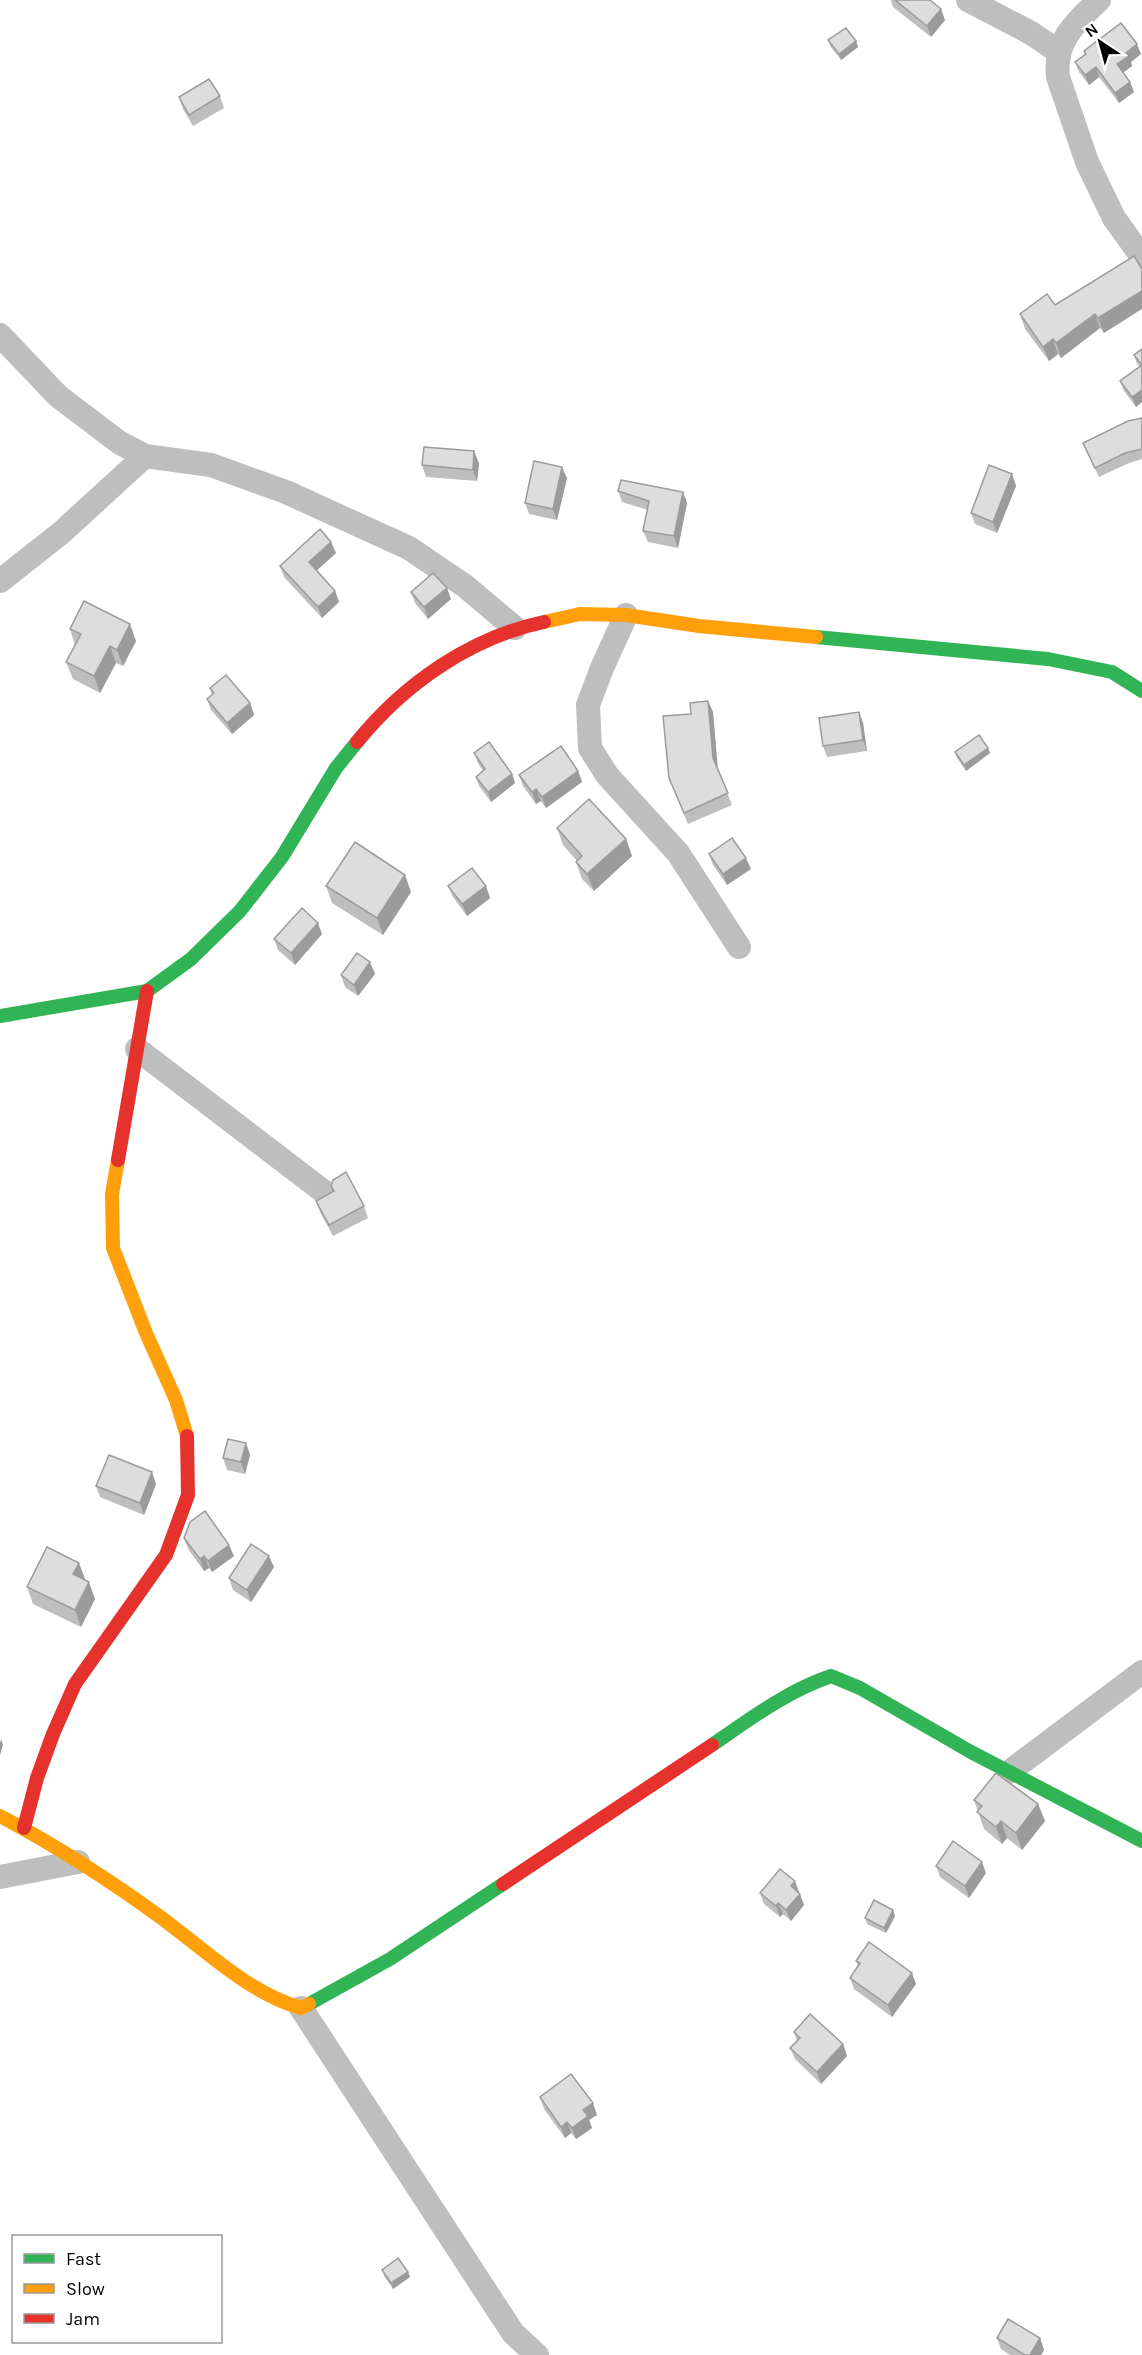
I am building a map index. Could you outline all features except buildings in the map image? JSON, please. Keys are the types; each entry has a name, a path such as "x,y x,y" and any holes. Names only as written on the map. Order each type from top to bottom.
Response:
{"street":[{"path":"968,0 1031,33 1059,52"},
{"path":"1099,0 1064,38 1056,62 1058,76 1087,162 1114,219 1142,257"},
{"path":"0,335 58,396 120,443 145,456 212,465 286,492 409,548 465,586 515,628"},
{"path":"0,581 61,533 145,456"},
{"path":"0,1016 147,991 191,959 240,911 282,857 336,768 379,715 445,662 515,628 580,614 626,615 699,626 1048,659 1113,672 1142,691"},
{"path":"626,615 588,705 590,748 607,775 678,853 739,947"},
{"path":"24,1828 52,1734 75,1684 166,1555 188,1495 188,1441 179,1410 113,1248 112,1194 147,991"},
{"path":"137,1049 323,1191"},
{"path":"1009,1772 1142,1672"},
{"path":"0,1816 24,1828 78,1862 285,2005 301,2008 390,1959 781,1699 811,1683 831,1676 860,1688 1009,1772 1142,1841"},
{"path":"0,1877 78,1862"},
{"path":"301,2008 513,2333 537,2355"}],"traffic: fast":[{"path":"816,637 1048,659 1112,672 1142,691"},
{"path":"0,1016 147,991 191,959 240,911 282,857 336,768 357,742"},
{"path":"712,1745 799,1689 831,1676 860,1688 971,1752 1142,1841"},
{"path":"309,2004 390,1959 503,1884"}],"traffic: slow":[{"path":"544,622 580,614 626,615 699,626 816,637"},
{"path":"118,1160 112,1194 113,1248 146,1333 176,1400 187,1436"},
{"path":"0,1816 63,1852 124,1891 246,1982 301,2008 309,2004"}],"traffic: jam":[{"path":"357,742 396,701 441,666 491,639 544,622"},
{"path":"118,1160 147,991"},
{"path":"24,1828 37,1778 75,1684 166,1555 188,1495 187,1436"},
{"path":"503,1884 712,1745"}]}
